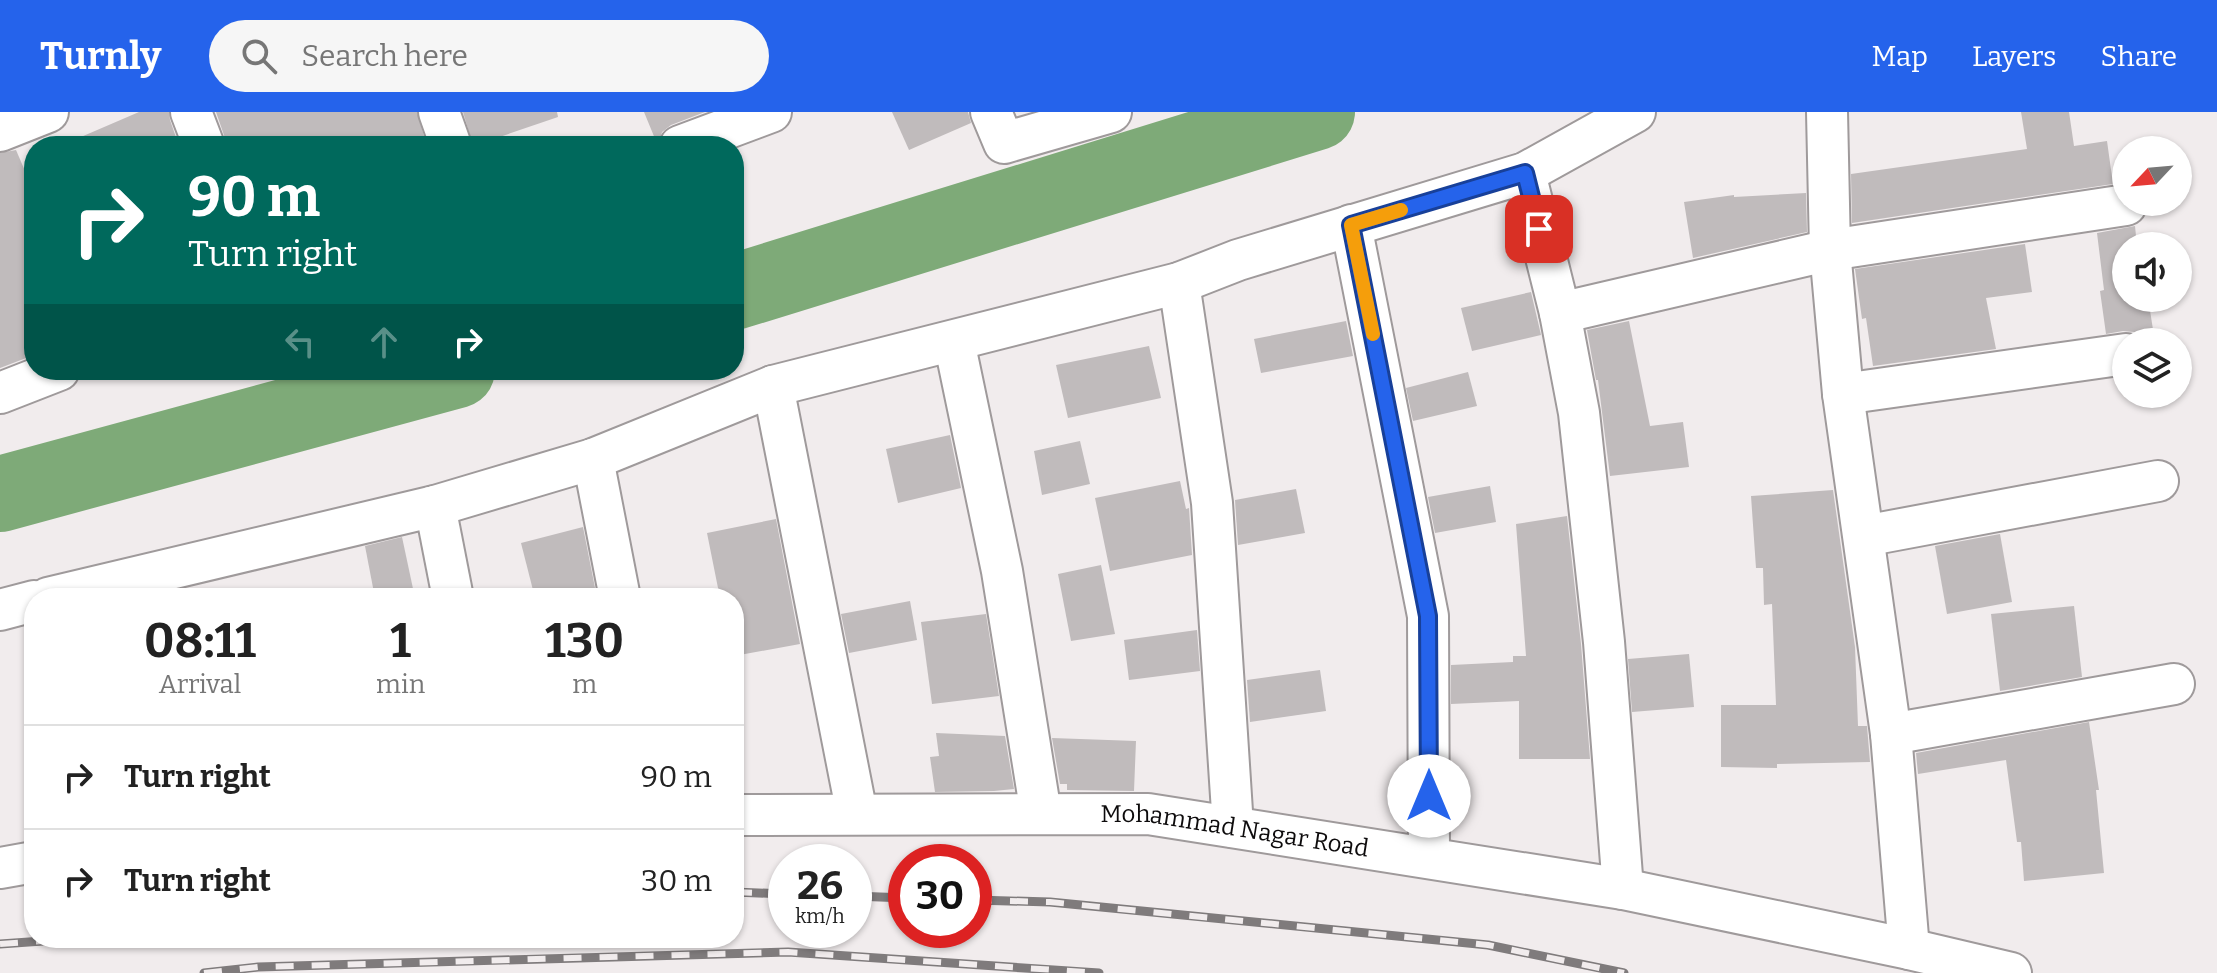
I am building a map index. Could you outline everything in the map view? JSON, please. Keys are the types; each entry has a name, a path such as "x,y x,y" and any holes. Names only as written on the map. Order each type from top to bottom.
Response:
{"street":[{"path":"0,131 48,112"},
{"path":"191,112 200,136"},
{"path":"439,112 447,136"},
{"path":"707,136 771,112"},
{"path":"991,112 1004,143 1111,112"},
{"path":"112,588 435,506 593,459 773,386 1179,283 1238,260 1525,173 1635,112"},
{"path":"1827,112 1830,250 1843,394 1891,734 1909,949"},
{"path":"1525,173 1560,313 1579,413 1604,642 1623,889"},
{"path":"1560,313 1830,250 2112,207"},
{"path":"1351,225 1428,616 1429,857"},
{"path":"1179,283 1212,503 1233,827"},
{"path":"954,341 1002,571 1041,814"},
{"path":"1843,394 2112,356"},
{"path":"0,393 33,380"},
{"path":"773,386 857,814"},
{"path":"593,459 618,588"},
{"path":"1864,536 2158,481"},
{"path":"435,506 451,588"},
{"path":"1891,734 2174,684"},
{"name":"Mohammad Nagar Road","path":"744,815 1148,814 1623,889 2011,973"},
{"path":"0,868 24,864"}],"building":[{"path":"139,112 169,112 176,136 83,136"},
{"path":"216,112 417,112 424,136 224,136"},
{"path":"463,112 557,112 558,117 502,136 470,136"},
{"path":"644,112 705,112 671,125 661,136 654,136"},
{"path":"892,112 968,112 971,123 909,150"},
{"path":"2021,112 2069,112 2074,146 2107,141 2112,184 1852,223 1851,174 2027,149"},
{"path":"16,150 24,169 24,359 0,368 0,153"},
{"path":"1806,193 1807,232 1693,258 1684,202 1734,195"},
{"path":"2135,226 2136,232 2112,232 2112,312 2150,312 2153,328 2112,328 2112,333 2106,334 2097,233"},
{"path":"2025,244 2032,292 1986,298 1996,349 1873,366 1855,269"},
{"path":"1531,292 1541,335 1472,351 1461,308"},
{"path":"1346,321 1353,356 1261,373 1254,339"},
{"path":"1629,321 1650,426 1683,422 1689,467 1610,476 1598,380 1587,330"},
{"path":"1149,346 1161,398 1068,418 1056,365"},
{"path":"1468,372 1477,406 1413,421 1406,388"},
{"path":"950,435 961,488 898,503 886,449"},
{"path":"1080,441 1090,484 1042,495 1034,451"},
{"path":"1180,481 1186,509 1189,508 1192,555 1110,571 1095,498"},
{"path":"1490,486 1496,522 1435,533 1428,497"},
{"path":"1296,489 1305,533 1238,545 1235,500"},
{"path":"1833,490 1855,647 1858,726 1867,726 1870,762 1777,764 1777,768 1721,767 1721,705 1776,705 1772,604 1764,605 1763,568 1756,568 1751,496"},
{"path":"1567,516 1590,759 1519,759 1519,701 1451,704 1451,665 1513,662 1513,656 1526,656 1516,524"},
{"path":"776,519 800,644 744,654 744,588 718,588 707,533"},
{"path":"583,527 595,588 532,588 521,543"},
{"path":"2000,534 2012,602 1947,614 1935,546"},
{"path":"402,537 413,588 373,588 365,546"},
{"path":"1101,565 1115,634 1071,641 1058,574"},
{"path":"910,601 917,640 849,653 841,614"},
{"path":"2074,606 2082,677 2000,691 1991,614"},
{"path":"986,614 999,696 932,704 921,622"},
{"path":"1197,630 1200,671 1129,680 1124,640"},
{"path":"1689,654 1694,707 1632,712 1628,659"},
{"path":"1320,670 1326,711 1250,722 1247,680"},
{"path":"2089,722 2099,790 2096,790 2104,873 2024,881 2021,842 2017,842 2006,760 1918,774 1916,753"},
{"path":"936,733 1005,736 1014,789 935,792 930,757 939,756"},
{"path":"1052,738 1136,741 1134,791 1067,790 1067,784 1060,784"}],"waterway":[{"path":"744,289 1317,112"},
{"path":"0,494 420,380"}],"railway":[{"path":"744,892 768,893"},
{"path":"872,897 888,897"},
{"path":"992,900 1050,902 1488,945 1624,973"},
{"path":"0,944 24,942"},
{"path":"204,973 258,967 788,952 1099,973"}],"slow traffic":[{"path":"1373,334 1351,225 1401,210"}],"route":[{"path":"1429,796 1428,616 1351,225 1525,173 1539,229"}]}
